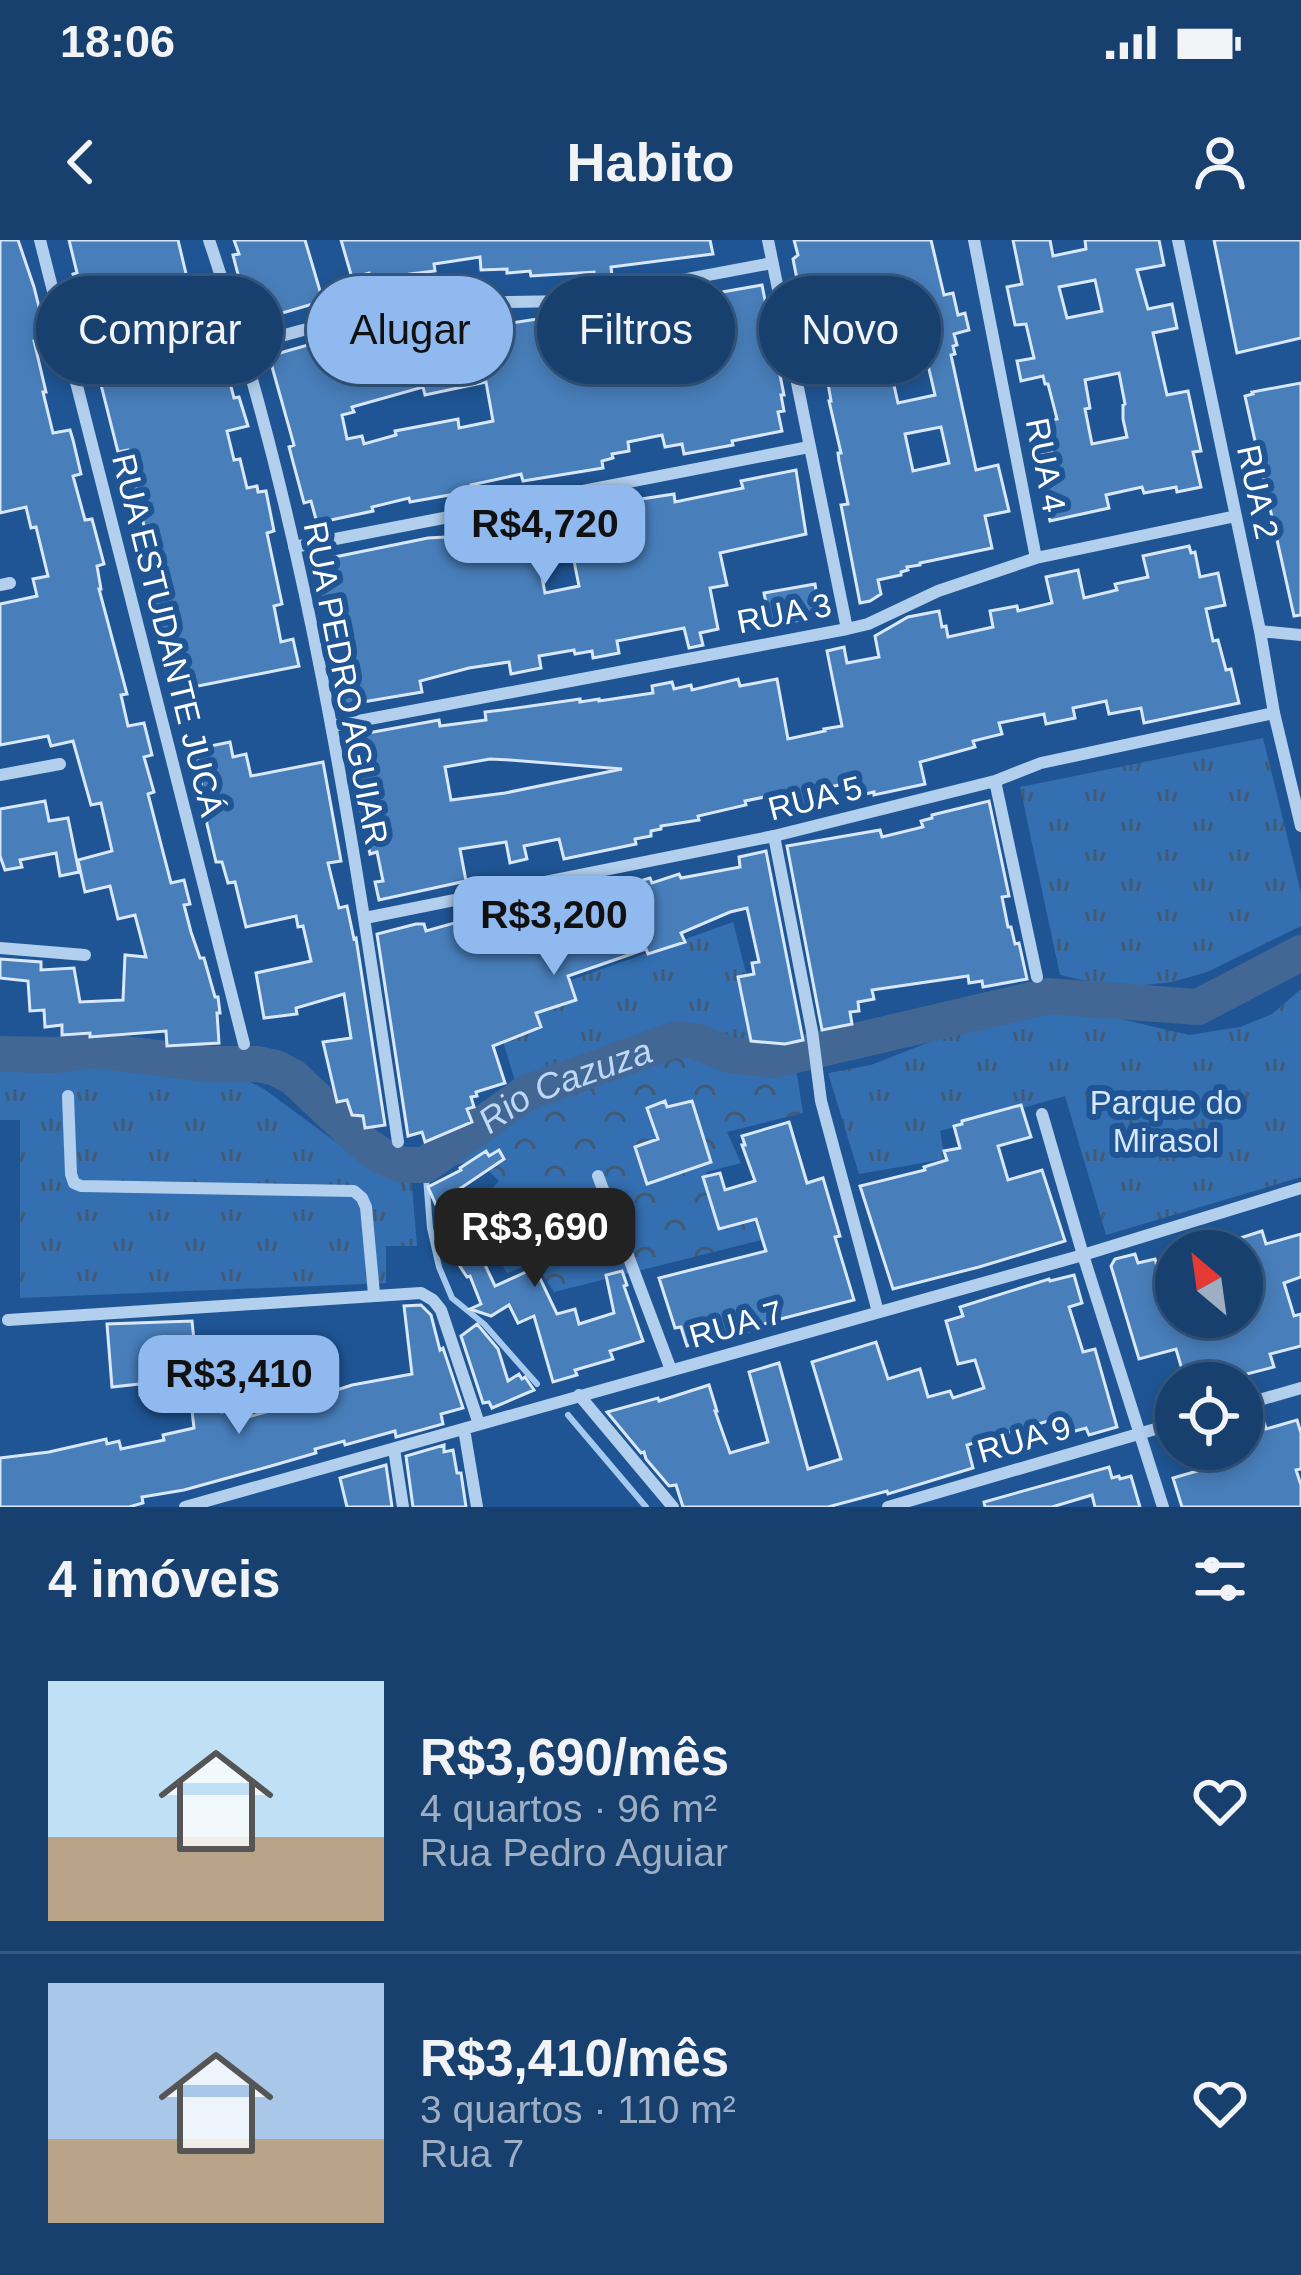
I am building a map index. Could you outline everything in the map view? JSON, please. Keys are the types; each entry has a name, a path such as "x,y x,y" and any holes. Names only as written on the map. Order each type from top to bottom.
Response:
{"street":[{"name":"RUA ESTUDANTE JUCÁ","path":"40,240 244,1044"},
{"name":"RUA PEDRO AGUIAR","path":"209,240 221,276"},
{"path":"768,240 847,629"},
{"name":"RUA 4","path":"974,240 1036,558"},
{"name":"RUA 2","path":"1178,240 1301,826"},
{"path":"283,335 385,308 570,301 772,263"},
{"name":"RUA PEDRO AGUIAR","path":"254,384 295,547 332,725 398,1142"},
{"path":"295,547 809,447"},
{"name":"RUA 3","path":"332,725 847,629 1036,558 1236,516"},
{"path":"1260,632 1301,635"},
{"name":"RUA 5","path":"364,918 774,836 995,781 1041,763 1274,712"},
{"path":"0,776 60,764"},
{"path":"995,781 1036,977"},
{"path":"774,836 812,1031 817,1082 878,1312"},
{"path":"0,948 85,955"},
{"path":"68,1096 71,1174 81,1186 354,1191 366,1207 374,1294"},
{"path":"1042,1114 1163,1507"},
{"path":"598,1176 671,1370"},
{"name":"RUA 7","path":"185,1507 1083,1255 1301,1188"},
{"path":"8,1320 421,1293 441,1310 479,1424"},
{"path":"1263,1399 1301,1388"},
{"path":"579,1395 673,1507"},
{"path":"464,1429 477,1507"},
{"name":"RUA 9","path":"888,1507 1155,1429"},
{"path":"394,1449 403,1507"}],"green space":[{"path":"1263,738 1301,893 1301,926 1207,972 1172,982 1117,988 1060,975 1020,787"},
{"path":"733,922 763,1040 676,1035 518,1091 493,1008"},
{"name":"Parque do Mirasol","path":"1301,989 1301,1177 1106,1235 1065,1096 940,1131 945,1159 859,1174 828,1073 871,1065 950,1034 1052,1012 1104,1015 1189,1035 1240,1027 1272,1014"},
{"path":"746,1050 795,1062 803,1113 727,1132 741,1163 706,1172 724,1224 752,1216 761,1240 554,1292 535,1263 507,1273 470,1211 499,1181 477,1160 442,1168 550,1095 661,1054"},
{"path":"122,1063 232,1073 264,1089 352,1154 411,1175 417,1246 386,1246 386,1283 20,1298 20,1120 0,1120 0,1069"}],"building":[{"path":"0,240 18,240 36,295 36,384 44,384 53,433 70,430 73,440 81,474 73,476 85,520 92,519 104,564 97,566 99,589 127,694 121,695 128,726 144,723 152,755 144,757 154,792 148,794 171,883 184,880 191,932 218,997 219,1043 167,1046 166,1031 62,1035 62,1025 45,1027 44,1010 30,1011 28,981 0,978 0,959 41,962 41,970 74,968 80,1002 123,1000 125,955 146,957 135,915 118,919 110,886 85,892 78,860 112,851 101,803 91,805 73,741 51,746 48,736 0,745 0,604 37,596 33,579 48,576 26,507 0,513"},
{"path":"69,240 178,240 187,276 73,276 77,273"},
{"path":"234,240 305,240 316,276 307,276 307,306 283,313 283,276 238,276 233,255 239,254"},
{"path":"341,240 710,240 713,254 611,267 612,276 594,276 594,272 531,276 530,271 481,270 480,257 434,264 435,271 411,276 351,276"},
{"path":"794,240 931,240 940,276 796,276 793,259 798,255"},
{"path":"1013,240 1050,240 1053,256 1086,249 1085,240 1159,240 1164,265 1137,270 1148,309 1172,304 1177,328 1153,333 1167,395 1188,391 1201,451 1193,452 1201,487 1144,493 1142,487 1106,495 1109,508 1050,521 1036,456 1052,453 1046,421 1057,419 1043,376 1021,381 1017,361 1034,358 1026,324 1015,325 1007,287 1022,284","holes":["1095,280 1102,311 1067,318 1059,287","1119,373 1127,437 1092,444 1085,380"]},
{"path":"1214,240 1301,240 1301,338 1237,353"},
{"path":"941,282 944,295 953,293 958,315 965,313 969,330 954,334 957,345 951,355 976,470 998,465 1009,511 985,516 992,548 907,567 901,575 878,580 881,594 860,603 841,505 848,504 828,384 894,384 898,403 935,395 932,384 941,384","holes":["941,427 949,463 913,471 905,434"]},
{"path":"759,286 759,384 782,384 784,411 778,412 782,431 684,454 682,444 665,447 662,435 628,442 629,451 612,454 613,458 602,461 603,468 523,481 521,474 471,485 472,491 410,502 409,498 317,523 311,501 304,503 289,447 294,445 277,384 283,384 283,352 307,345 307,384 477,384 425,395 423,387 352,407 354,412 342,415 347,439 362,436 364,444 396,435 395,431 458,419 459,428 493,421 486,384 513,384 513,323 537,319 537,384 735,384 735,290"},
{"path":"1301,383 1301,615 1294,616 1245,396"},
{"path":"101,384 230,384 248,426 227,431 234,460 240,459 247,488 266,491 274,531 267,533 282,604 274,606 281,642 293,639 299,666 178,690 138,533 145,531 128,450 118,452"},
{"path":"796,470 806,534 720,553 727,585 710,588 718,629 700,633 703,645 689,648 684,628 617,641 619,653 593,658 592,651 575,654 574,650 539,656 541,668 511,674 509,662 469,668 420,681 422,692 345,705 339,676 352,674 345,640 339,623 329,625 315,561 428,538 445,537 447,545 498,535 496,528 531,521 545,593 579,586 567,526 585,522 582,508 674,494 675,502 743,488 741,481"},
{"path":"1189,546 1195,552 1200,577 1218,573 1225,605 1206,609 1213,641 1218,640 1226,670 1231,669 1239,703 1144,723 1141,708 1109,714 1106,701 1073,708 1075,718 1046,724 1044,714 999,723 1002,734 920,762 925,784 857,796 854,782 815,790 818,804 788,810 784,793 745,801 746,805 698,816 699,820 661,826 651,836 635,839 636,844 564,859 559,839 524,846 527,859 510,863 506,842 460,849 466,881 379,900 375,882 383,881 377,852 370,854 346,737 439,720 440,726 486,720 485,712 653,693 652,686 672,682 674,689 691,685 692,690 738,679 740,686 777,679 788,739 825,731 842,726 827,651 844,647 847,663 879,657 875,636 908,617 939,611 948,637 993,627 990,611 1052,603 1046,577 1078,570 1084,598 1117,590 1115,584 1148,577 1143,556","holes":["490,759 622,769 451,800 445,767"]},
{"path":"815,584 820,616 770,622 764,593"},
{"path":"230,742 233,757 246,754 251,776 323,762 341,861 328,863 339,908 347,906 356,938 385,1125 365,1128 363,1116 352,1115 347,1100 337,1102 323,1042 351,1038 344,994 296,1008 297,1014 264,1018 256,973 311,961 296,916 246,927 235,882 228,883 222,862 216,862 196,749"},
{"path":"45,801 49,821 68,818 79,872 60,876 56,853 20,860 22,867 5,870 0,856 0,809"},
{"path":"989,801 1009,896 1002,897 1008,927 1015,944 1019,943 1027,979 983,987 982,981 969,983 968,976 872,990 874,999 858,1002 859,1011 850,1012 852,1024 822,1030 787,846 880,830 882,837 923,827 921,821 932,815"},
{"path":"766,851 803,1040 785,1044 751,1041 738,977 754,974 752,963 759,962 747,908 730,912 681,933 685,942 648,954 646,949 568,976 576,1000 536,1013 541,1027 493,1046 505,1083 471,1097 474,1107 467,1109 472,1122 425,1142 422,1132 408,1136 377,934 416,924 424,924 426,931 526,903 530,914 562,904 566,915 638,889 636,882 740,867 739,857"},
{"path":"665,1101 667,1107 692,1101 711,1162 647,1184 635,1147 658,1139 647,1108"},
{"path":"1021,1105 1031,1137 998,1146 1008,1180 1042,1170 1065,1241 893,1289 860,1186 947,1160 944,1151 960,1148 954,1126"},
{"path":"789,1122 807,1183 823,1178 854,1300 687,1346 681,1327 675,1328 659,1278 766,1251 756,1219 719,1229 703,1177 720,1173 725,1190 755,1181 742,1136"},
{"path":"499,1150 504,1159 455,1192 495,1286 535,1268 557,1314 575,1309 579,1324 614,1313 606,1275 622,1271 643,1341 610,1351 613,1359 553,1382 534,1316 518,1323 509,1305 491,1316 470,1309 481,1304 470,1276 459,1265 428,1187 486,1151 489,1156"},
{"path":"1263,1234 1266,1244 1301,1234 1301,1277 1284,1283 1294,1316 1301,1314 1301,1346 1270,1354 1274,1367 1263,1370 1263,1362 1180,1362 1176,1349 1139,1359 1111,1266 1115,1259 1135,1254 1138,1263 1155,1259 1155,1338 1263,1338"},
{"path":"1074,1275 1082,1303 1069,1307 1083,1352 1095,1349 1117,1427 1089,1435 1086,1428 1053,1437 1048,1421 967,1445 973,1468 828,1507 683,1507 676,1485 669,1486 607,1412 709,1385 730,1453 768,1442 749,1372 779,1363 808,1469 841,1459 812,1362 876,1342 888,1379 920,1369 928,1397 950,1391 953,1398 984,1388 975,1360 958,1364 946,1321 963,1316 960,1307"},
{"path":"421,1305 431,1315 463,1408 441,1414 443,1424 396,1437 395,1431 345,1445 344,1441 271,1466 142,1497 143,1503 129,1507 0,1507 0,1458 106,1439 107,1444 119,1441 121,1449 164,1440 163,1435 194,1428 190,1393 219,1392 222,1412 241,1408 244,1418 277,1409 275,1400 301,1395 303,1401 352,1385 412,1374 404,1306"},
{"path":"192,1321 199,1391 140,1395 140,1384 112,1387 107,1324"},
{"path":"477,1324 498,1349 508,1381 519,1374 534,1390 492,1408 489,1402 483,1403 461,1336"},
{"path":"1297,1420 1301,1507 1182,1507 1173,1478 1201,1470 1263,1470 1263,1421 1266,1429"},
{"path":"444,1445 444,1452 453,1450 466,1507 413,1507 406,1456"},
{"path":"386,1465 392,1507 347,1507 340,1478"},
{"path":"1109,1467 1112,1478 1131,1476 1140,1507 1095,1507 1092,1495 1052,1507 985,1507 984,1502"}],"waterway":[{"name":"Rio Cazuza","path":"0,1054 95,1050 276,1068 293,1077 380,1155 403,1165 425,1165 526,1093 677,1039 729,1055 774,1060 1048,996 1198,1007 1301,953"},
{"path":"425,1165 430,1228 452,1298 484,1324 537,1384"},
{"path":"568,1415 646,1507"}]}
